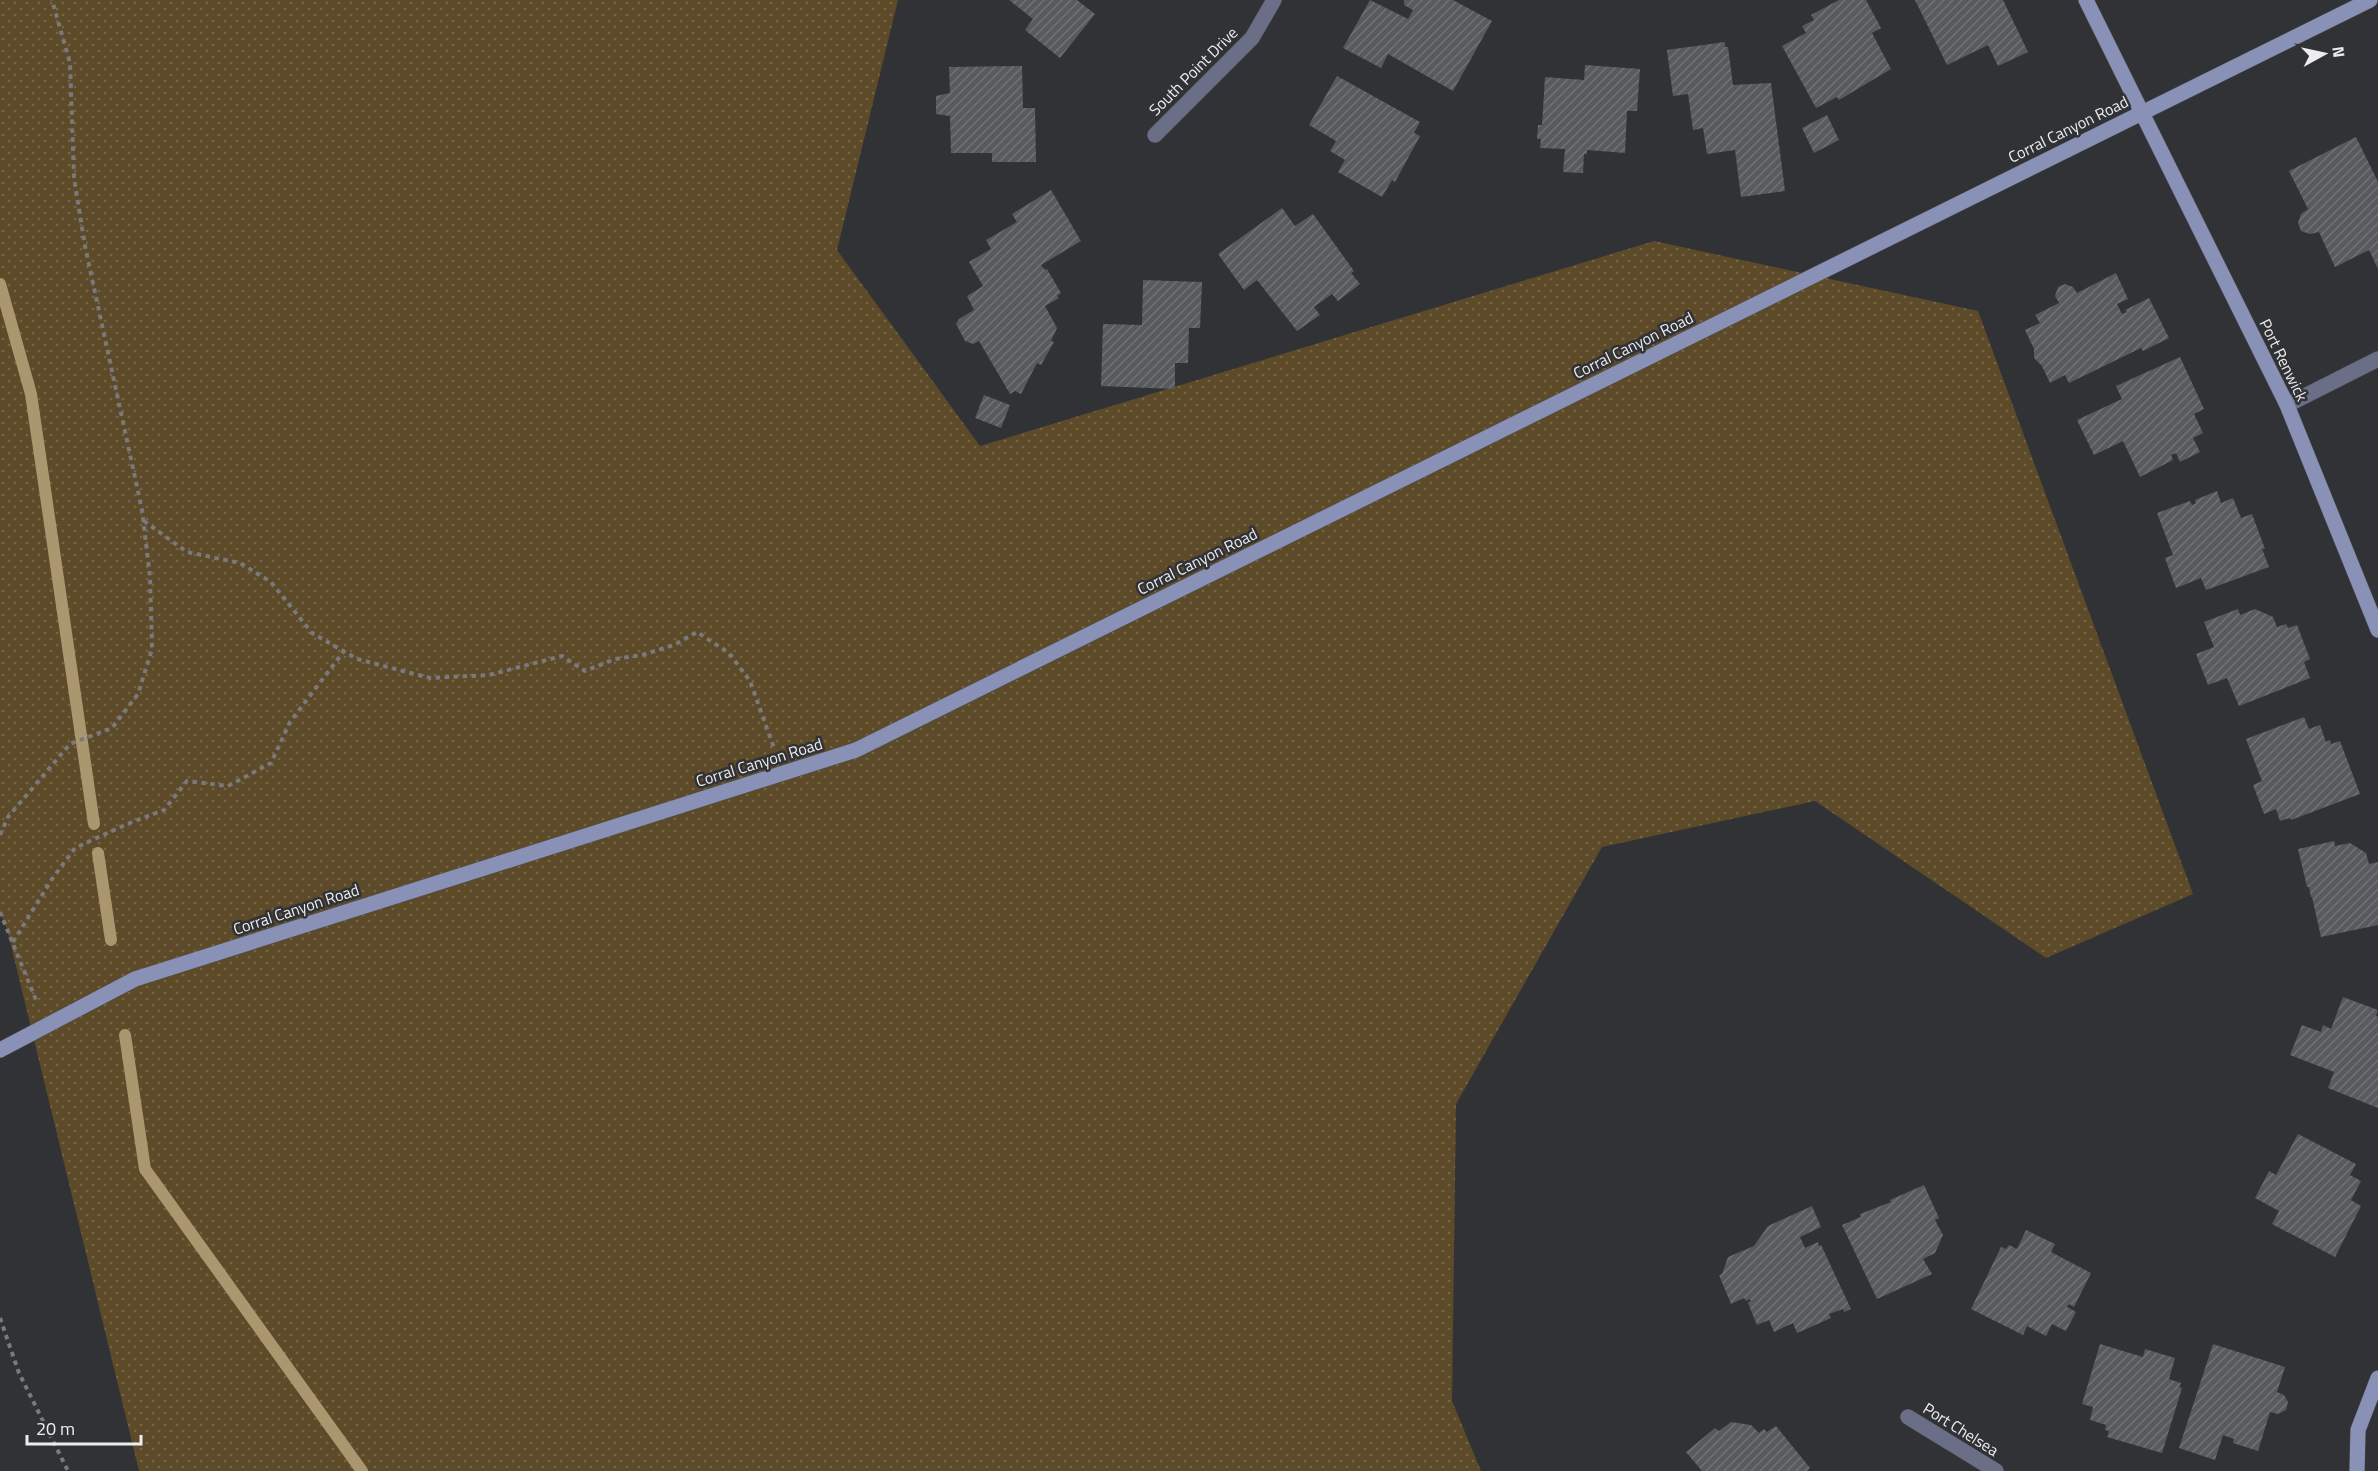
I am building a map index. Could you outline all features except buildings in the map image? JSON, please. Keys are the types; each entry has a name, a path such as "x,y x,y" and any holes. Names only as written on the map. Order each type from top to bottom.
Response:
{"main road":[{"name":"Port Renwick","path":"2086,0 2287,405 2378,630"},
{"name":"Corral Canyon Road","path":"0,1050 135,979 867,745 2370,0"},
{"path":"2357,1471 2358,1430 2378,1378"}],"street":[{"name":"South Point Drive","path":"1155,135 1252,38 1274,0"},
{"path":"2287,405 2378,359"},
{"name":"Port Chelsea","path":"1908,1417 1996,1471"}],"path":[{"path":"0,835 8,817 70,744 112,728 138,694 152,649 150,576 143,520 85,246 74,178 70,63 52,0"},
{"path":"143,520 187,552 240,563 271,582 312,633 357,659 430,678 489,675 562,657 585,671 615,659 642,655 674,645 697,632 729,653 750,681 783,773"},
{"path":"13,942 52,879 75,848 164,810 187,781 228,786 271,763 290,722 344,651"},
{"path":"0,912 47,1025"},
{"path":"0,1318 19,1373 68,1471"}],"shaded area":[{"path":"0,0 898,0 837,250 980,446 1654,241 1978,311 2193,894 2046,958 1815,801 1602,847 1456,1104 1452,1401 1481,1471 139,1471 7,929 0,914"}],"waterway":[{"path":"0,284 31,394 94,824"},
{"path":"98,853 111,940"},
{"path":"125,1035 145,1169 362,1471"}]}
